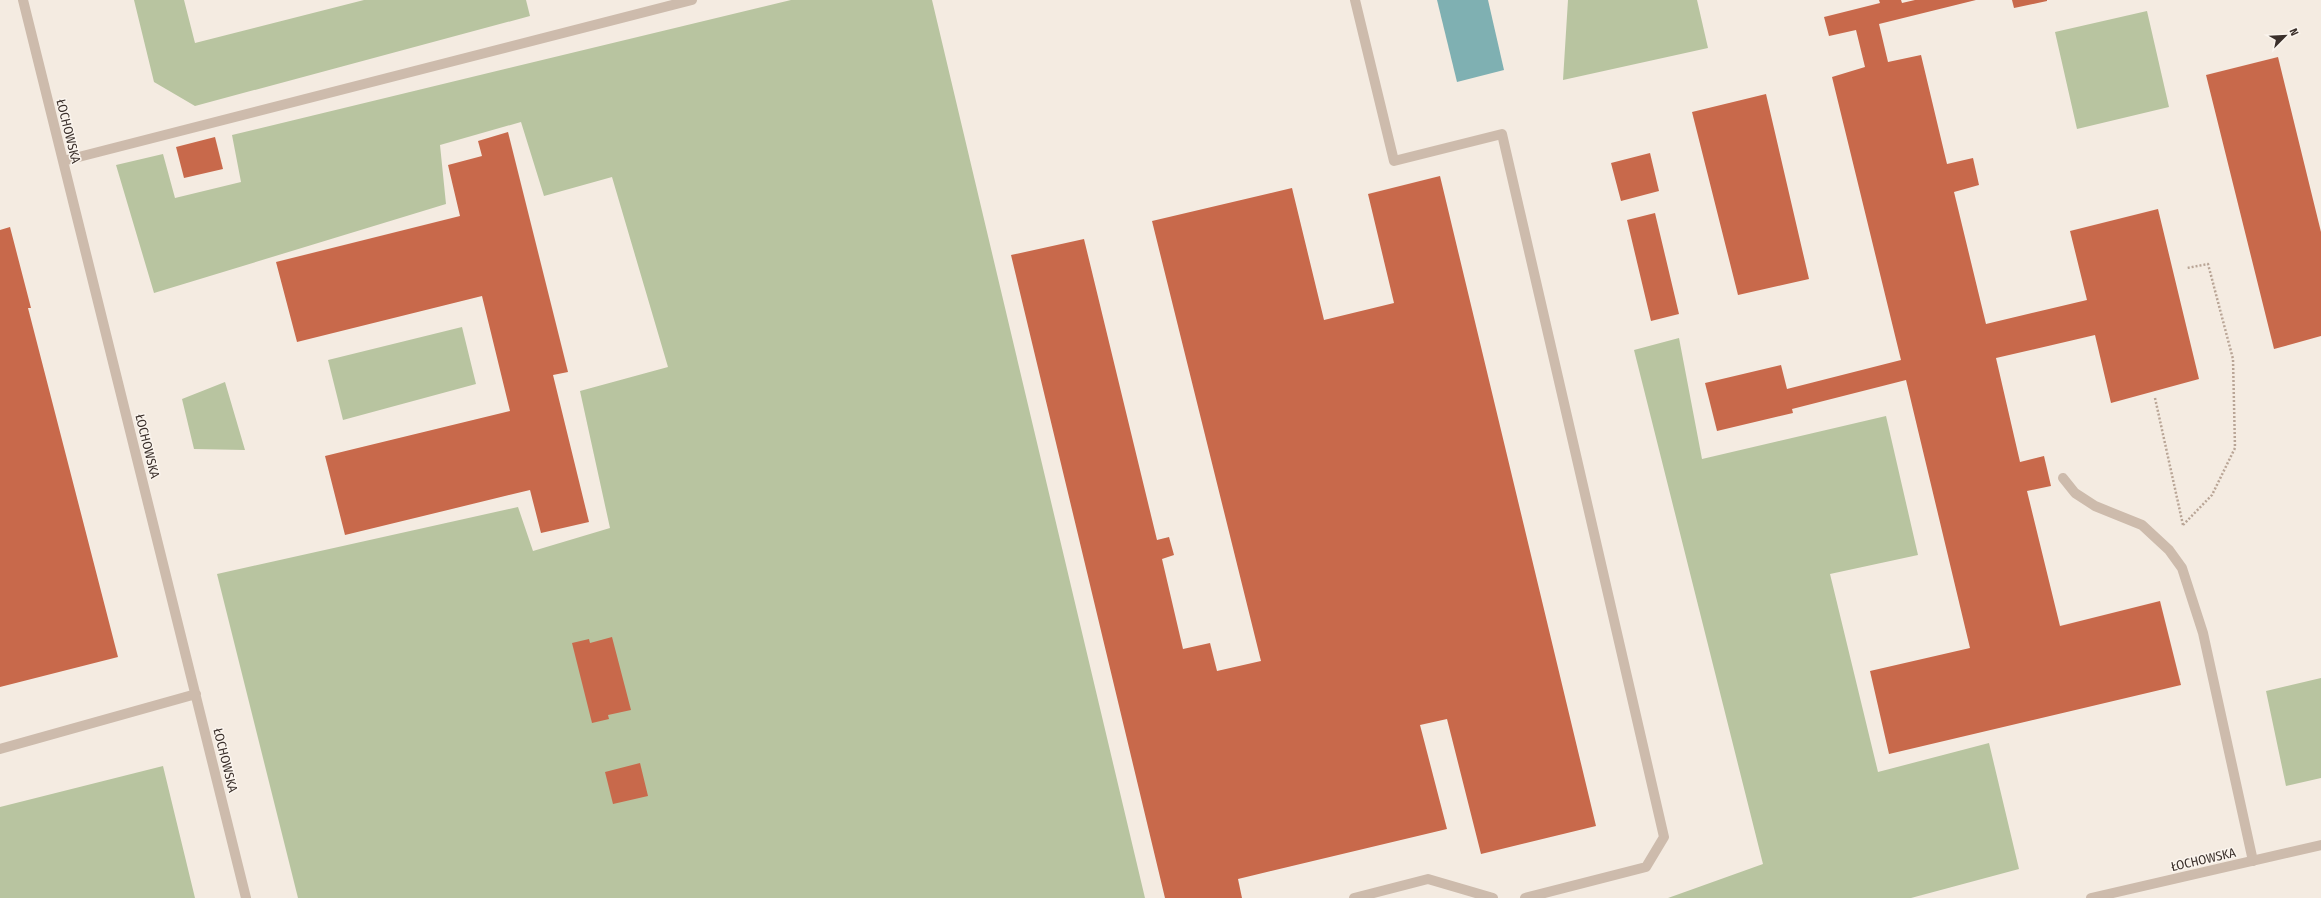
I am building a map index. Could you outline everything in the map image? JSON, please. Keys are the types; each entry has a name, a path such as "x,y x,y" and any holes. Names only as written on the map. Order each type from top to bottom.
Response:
{"lane":[{"name":"ŁOCHOWSKA","path":"23,0 246,898"},
{"path":"63,161 692,0"},
{"path":"1355,0 1394,161 1502,134 1664,836 1646,867 1525,898"},
{"path":"2063,478 2075,493 2095,506 2142,524 2169,550 2182,568 2203,633 2253,861"},
{"path":"0,749 196,694"},
{"name":"ŁOCHOWSKA","path":"2091,898 2321,845"},
{"path":"1354,898 1428,879 1493,898"}],"path":[{"path":"2169,550 2183,525 2212,495 2235,448 2234,359 2208,264 2187,268"},
{"path":"2155,398 2183,525"}],"green space":[{"path":"134,0 184,0 195,43 364,0 526,0 530,16 195,106 154,82"},
{"path":"791,0 932,0 1145,898 298,898 217,574 518,507 533,551 610,528 580,391 668,367 612,177 544,196 521,122 440,145 446,204 154,293 116,165 163,154 175,198 241,182 232,135"},
{"path":"1568,0 1697,0 1708,48 1563,80"},
{"path":"2147,11 2169,107 2077,129 2055,32"},
{"path":"462,327 476,384 343,420 328,360"},
{"path":"1679,338 1702,459 1886,416 1918,555 1830,574 1878,772 1989,743 2019,869 1911,898 1668,898 1763,864 1634,350"},
{"path":"225,382 245,450 194,449 182,399"},
{"path":"2321,678 2321,778 2286,786 2266,691"},
{"path":"163,766 195,898 0,898 0,807"}],"water":[{"path":"1437,0 1488,0 1504,70 1457,82"}],"building":[{"path":"1879,0 1901,0 1902,3 1915,0 1976,0 1879,24 1888,62 1921,55 1947,164 1973,158 1979,185 1954,192 1986,324 2087,300 2070,231 2158,209 2199,379 2111,403 2095,335 1996,358 2020,462 2044,456 2051,486 2027,491 2060,626 2160,601 2181,685 1889,754 1870,671 1970,648 1906,380 1792,409 1793,413 1717,431 1705,383 1781,365 1787,389 1901,360 1832,77 1865,67 1856,30 1829,36 1824,17 1880,3"},
{"path":"2012,0 2047,0 2047,1 2014,8"},
{"path":"2278,57 2321,232 2321,336 2274,349 2206,75"},
{"path":"1766,94 1809,279 1738,295 1692,112"},
{"path":"508,132 568,372 553,375 589,522 541,533 530,490 345,535 325,456 510,411 482,296 297,342 276,262 460,216 448,165 482,156 478,141"},
{"path":"215,137 223,169 184,178 176,147"},
{"path":"1650,153 1659,191 1621,201 1611,163"},
{"path":"1440,176 1596,826 1481,854 1447,719 1420,725 1447,829 1238,879 1242,898 1165,898 1011,255 1084,239 1157,540 1169,537 1174,555 1162,559 1183,649 1210,643 1217,671 1261,661 1152,221 1292,188 1324,320 1394,303 1368,194"},
{"path":"1655,213 1679,314 1651,321 1627,220"},
{"path":"10,227 31,308 28,308 118,657 0,687 0,230"},
{"path":"612,637 631,710 608,715 609,719 592,723 572,643 589,639 590,643"},
{"path":"640,763 648,796 613,804 605,772"}]}
